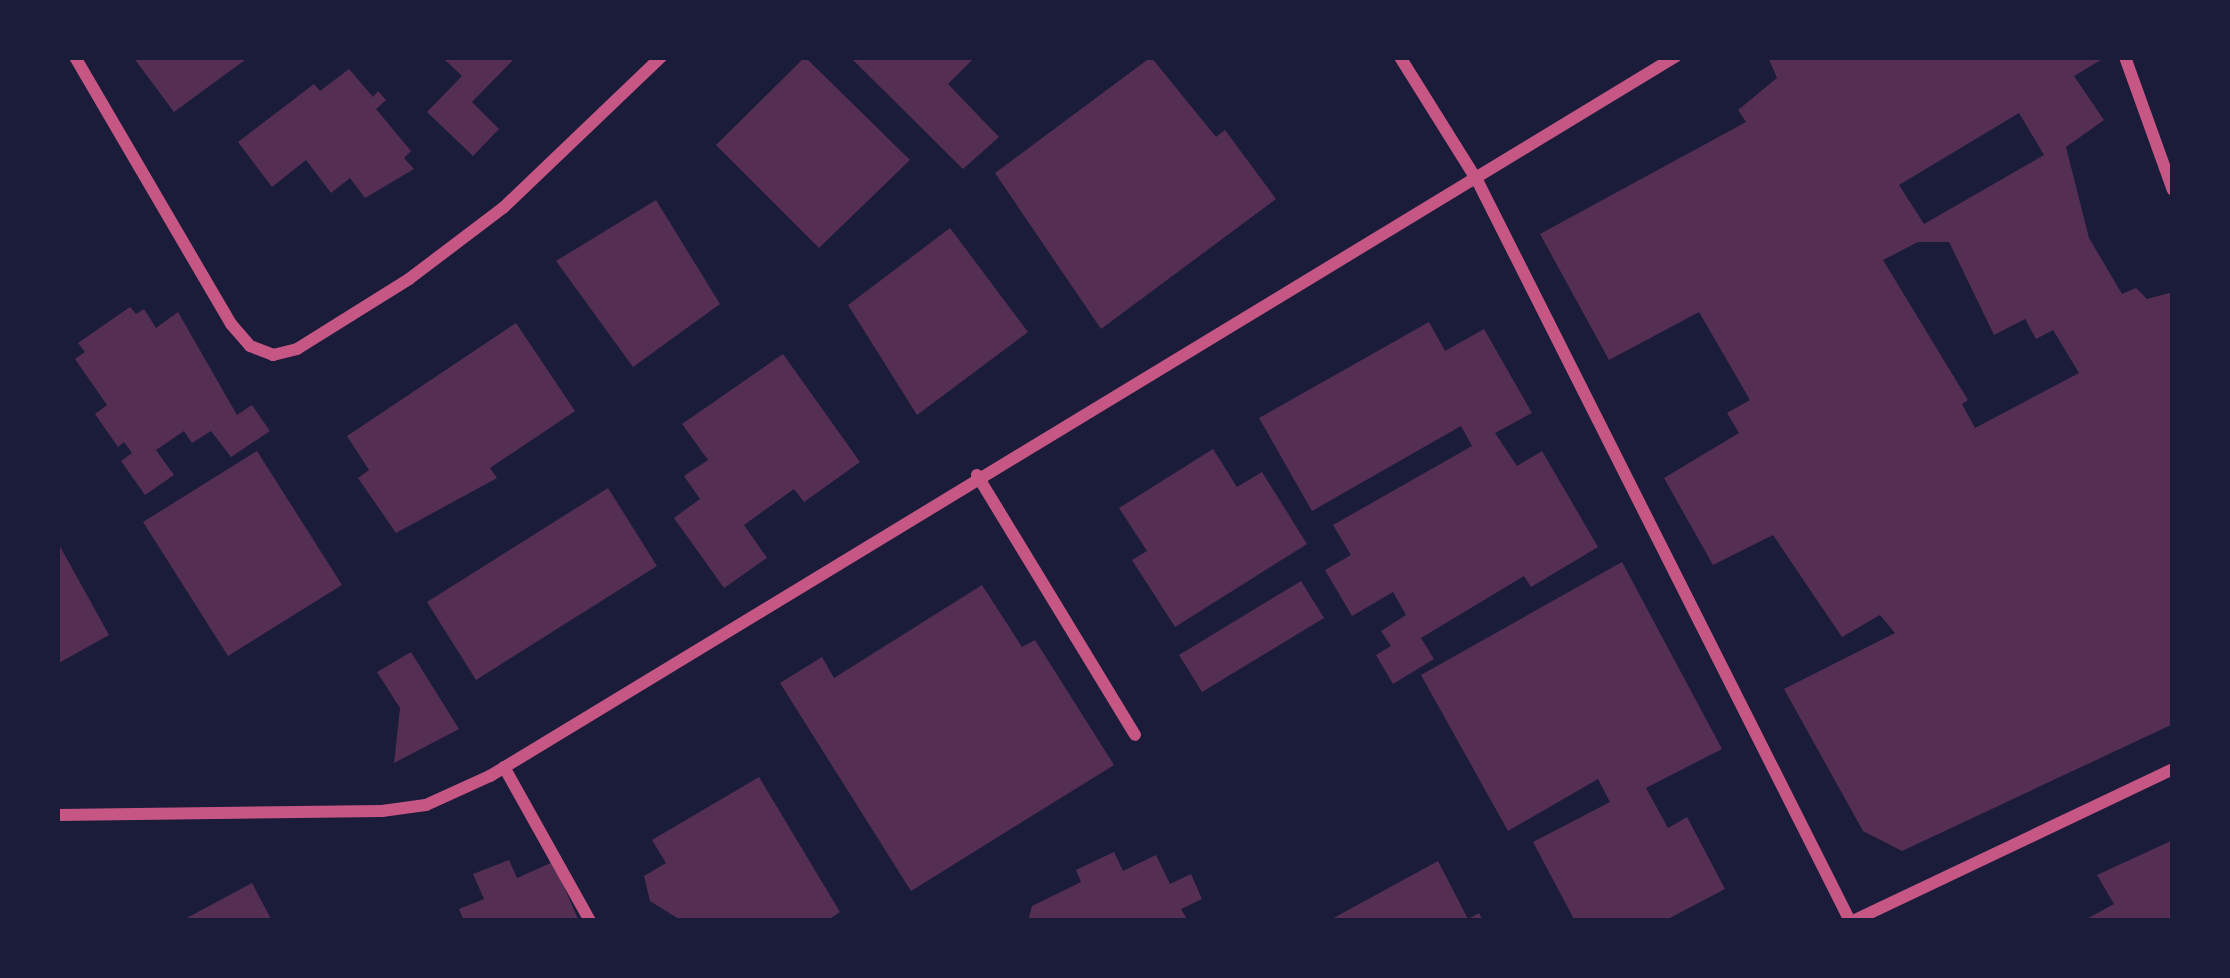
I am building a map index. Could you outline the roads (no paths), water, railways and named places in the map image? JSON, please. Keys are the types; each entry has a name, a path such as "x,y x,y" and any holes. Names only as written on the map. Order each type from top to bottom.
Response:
{"street":[{"path":"75,57 231,325 250,346 273,355 297,349 409,279 503,208 661,57"},
{"path":"1400,57 1477,180 1852,921 2173,769"},
{"path":"57,815 382,811 426,805 504,767 977,475 1676,57"},
{"path":"2125,57 2173,190"},
{"path":"977,475 1135,735"},
{"path":"504,767 590,921"}]}
